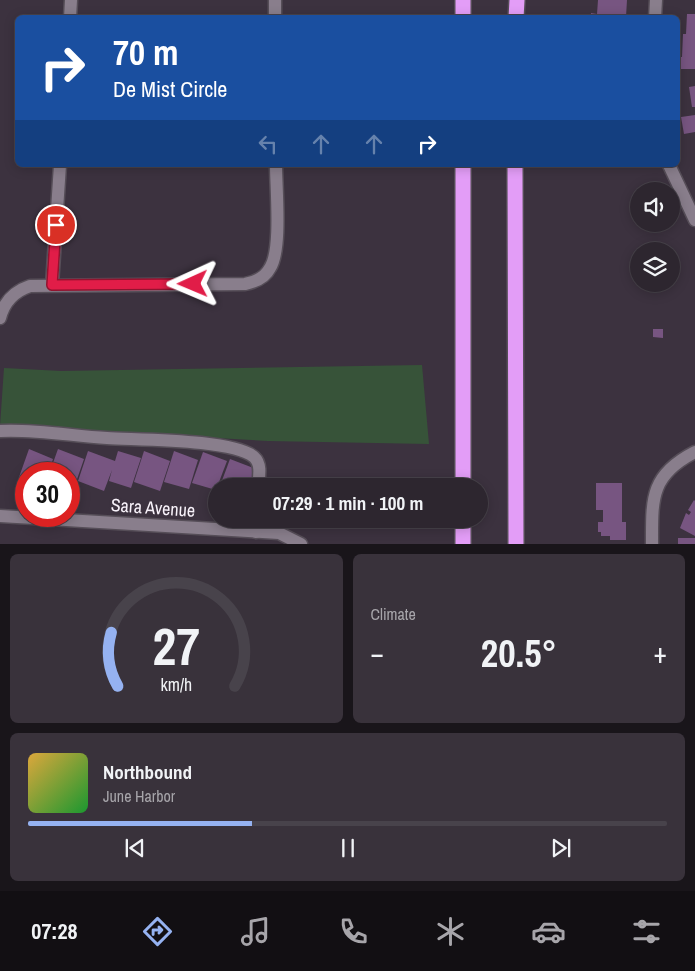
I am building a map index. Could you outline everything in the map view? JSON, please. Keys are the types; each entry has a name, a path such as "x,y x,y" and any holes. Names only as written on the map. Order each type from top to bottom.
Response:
{"highway":[{"path":"463,0 463,15"},
{"path":"516,15 517,0"},
{"path":"463,167 463,478"},
{"path":"515,167 516,544"},
{"path":"463,528 463,544"}],"street":[{"path":"70,15 71,0"},
{"path":"275,0 275,15"},
{"path":"655,15 656,0"},
{"path":"52,285 60,167"},
{"path":"0,318 4,307 18,292 30,286 245,284 260,278 270,269 276,249 276,167"},
{"path":"670,167 695,220"},
{"path":"5,430 107,438 173,440 237,449 250,454 256,460 259,470 258,478"},
{"path":"652,544 654,495 660,482 672,466 695,452"},
{"name":"Sara Avenue","path":"0,516 208,523"},
{"name":"Sara Avenue","path":"264,528 301,544"}],"green space":[{"path":"422,365 429,444 268,441 0,426 4,368 61,371"}],"building":[{"path":"598,0 627,0 626,15 591,15 591,13 597,14"},
{"path":"687,14 695,14 695,69 680,69 683,34 686,34"},
{"path":"695,86 695,107 692,107 689,87"},
{"path":"695,115 695,132 684,134 681,117"},
{"path":"653,329 663,329 663,338 653,337"},
{"path":"29,449 53,459 52,462 24,462"},
{"path":"58,449 84,459 80,471 80,462 53,462"},
{"path":"88,451 115,461 118,451 141,458 131,488 109,481 112,470 104,491 80,482 80,475"},
{"path":"144,451 170,461 160,491 134,482"},
{"path":"174,451 198,460 189,489 164,482"},
{"path":"203,452 227,461 221,478 208,478 208,488 192,483"},
{"path":"230,459 256,469 253,478 223,478"},
{"path":"596,483 622,483 622,522 626,522 626,540 610,540 610,536 601,536 601,532 598,532 598,522 603,522 603,510 596,510"},
{"path":"694,500 695,536 680,528 686,513 689,515 691,512 688,510"},
{"path":"678,538 695,538 695,544 678,544"}],"route":[{"path":"56,225 52,285 193,284"}]}
